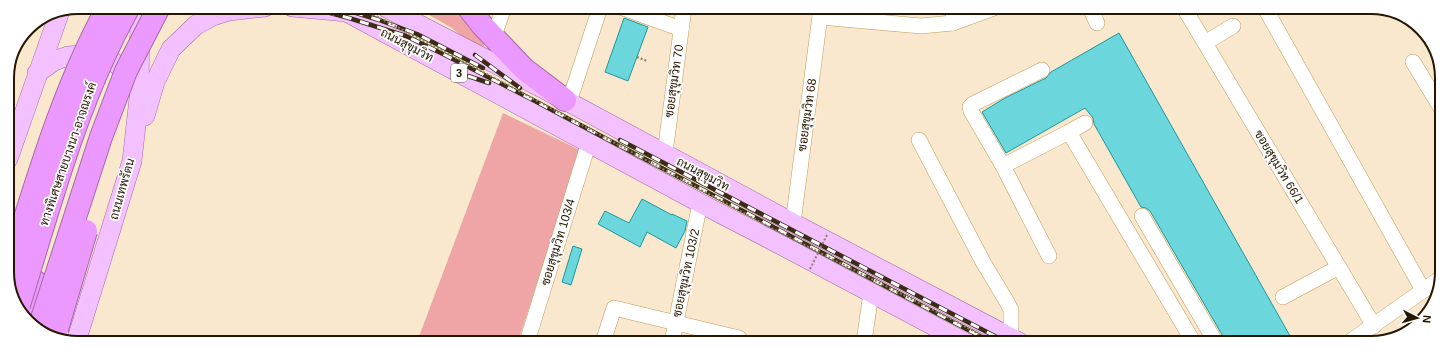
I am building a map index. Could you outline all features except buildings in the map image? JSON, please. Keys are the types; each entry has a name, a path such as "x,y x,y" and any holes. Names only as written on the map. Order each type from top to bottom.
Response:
{"highway":[{"path":"14,231 34,166 60,96 96,14"},
{"name":"ทางพิเศษสายบางนา-อาจณรงค์","path":"14,253 41,169 66,99 95,30 104,14"},
{"name":"ทางพิเศษสายบางนา-อาจณรงค์","path":"20,298 81,111 112,38 125,14"},
{"path":"28,312 67,179 121,43 137,14"},
{"path":"50,329 101,137 126,71 155,14"},
{"path":"51,329 128,97 169,14"},
{"path":"473,14 524,69 572,103"},
{"path":"483,14 494,36"}],"main road":[{"name":"ถนนเทพรัตน","path":"78,336 132,161 139,98 141,14"},
{"path":"132,161 155,82 172,49 196,25 220,14"},
{"name":"ถนนสุขุมวิท","path":"357,14 700,203 953,336"},
{"name":"ถนนสุขุมวิท","path":"399,14 572,103 1000,336"},
{"path":"14,126 38,73 58,18"},
{"path":"38,73 54,61 68,56 94,54 111,60 127,72 139,98"},
{"path":"783,246 793,223"}],"street":[{"path":"494,36 502,14"},
{"path":"572,103 598,14"},
{"path":"640,14 681,29"},
{"name":"ซอยสุขุมวิท 70","path":"665,153 683,14"},
{"name":"ซอยสุขุมวิท 68","path":"793,223 821,14"},
{"path":"835,14 921,26 953,23 978,14"},
{"path":"953,23 954,14"},
{"path":"1093,14 1097,23"},
{"name":"ซอยสุขุมวิท 66/1","path":"1188,14 1374,326"},
{"path":"1267,14 1424,290"},
{"path":"1205,43 1233,26"},
{"path":"1413,62 1435,98"},
{"path":"1042,70 973,104 970,107 1003,166 1049,256"},
{"path":"1003,166 1085,123"},
{"path":"1069,132 1190,336"},
{"path":"919,140 983,262 1011,310 1009,336"},
{"name":"ซอยสุขุมวิท 103/4","path":"529,336 589,142"},
{"name":"ซอยสุขุมวิท 103/2","path":"673,336 700,203"},
{"path":"1142,216 1212,336"},
{"path":"1283,297 1339,267"},
{"path":"1359,336 1434,283"},
{"path":"865,336 871,293"},
{"path":"605,336 614,308 731,336"}],"path":[{"path":"358,14 521,92 818,252 947,317 996,336"},
{"path":"637,58 647,61"},
{"path":"810,269 827,235"}],"shaded area":[{"path":"427,14 467,14 484,40 484,46 482,49 476,48 452,28"},
{"path":"503,113 580,150 520,336 419,336"}],"railway":[{"path":"334,14 406,36 445,55 980,336"},
{"path":"360,14 417,34 483,68"},
{"path":"475,55 520,88"},
{"path":"468,76 489,83"},
{"path":"620,140 995,336"}]}
